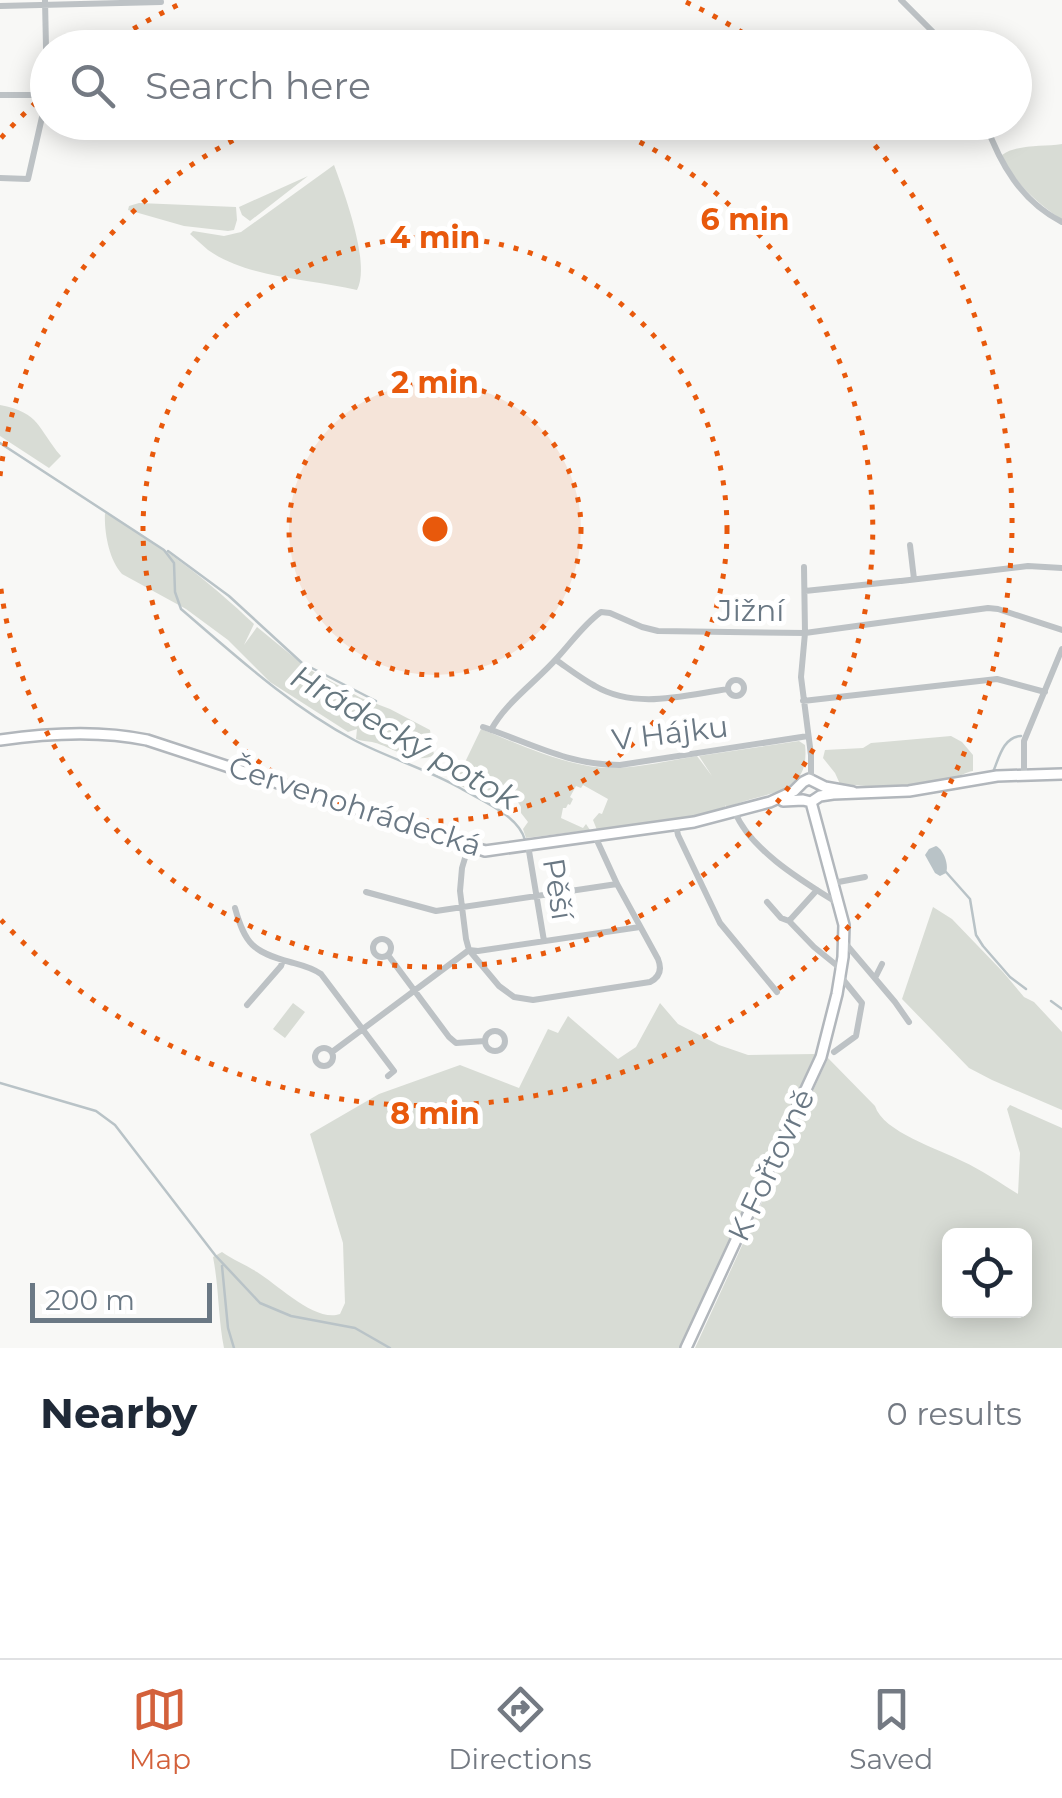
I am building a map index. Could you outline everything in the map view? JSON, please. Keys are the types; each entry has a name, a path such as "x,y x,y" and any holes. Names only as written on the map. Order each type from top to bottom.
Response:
{"street":[{"path":"901,0 931,30"},
{"path":"0,6 161,2"},
{"path":"45,3 46,30"},
{"path":"0,94 30,95"},
{"path":"0,178 28,179 37,140"},
{"path":"991,140 997,157 1019,188 1034,204 1062,222"},
{"path":"910,545 914,579"},
{"path":"806,590 1028,566 1062,568"},
{"path":"799,787 798,794 811,800 816,782 801,678 806,632 804,567"},
{"name":"Jižní","path":"487,728 598,613 658,631 806,632 998,608 1062,630"},
{"path":"1024,776 1024,741 1062,648"},
{"path":"556,660 596,687 633,698 728,689"},
{"path":"804,701 997,679 1044,692"},
{"name":"V Hájku","path":"487,728 552,753 598,765 620,765 808,736"},
{"name":"Červenohrádecká","path":"0,740 102,734 147,740 468,848 491,852 676,825 735,812 770,802 799,787 804,780 853,792"},
{"name":"Červenohrádecká","path":"770,802 853,792 909,791 997,776 1059,777"},
{"name":"K Fořtovně","path":"686,1348 821,1057 841,972 844,925 811,800"},
{"path":"735,812 740,824 786,871 837,903"},
{"path":"676,825 720,923 777,992"},
{"path":"468,848 460,877 470,950 498,986 519,998 537,999 654,980 660,971 595,834"},
{"name":"Pěší","path":"528,844 544,941"},
{"path":"832,882 865,878"},
{"path":"366,892 432,911 617,884"},
{"path":"789,921 817,890"},
{"path":"767,902 841,972"},
{"path":"235,908 240,928 252,947 318,971 394,1070 388,1076"},
{"path":"332,1052 470,950 641,927"},
{"path":"844,942 909,1022"},
{"path":"388,955 456,1043 485,1041"},
{"path":"248,1005 283,960"},
{"path":"875,978 882,964"},
{"name":"K Fořtovně","path":"834,1052 856,1036 862,1003 841,972"}],"shaded area":[{"path":"1062,144 1062,220 1027,192 1002,155 1023,147"},
{"path":"334,165 359,246 357,290 241,267 208,250 190,234 193,231 224,236 241,232"},
{"path":"308,176 250,221 242,215 239,207"},
{"path":"139,203 236,207 237,220 234,230 228,231 184,226 128,210"},
{"path":"0,405 23,412 37,423 61,456 49,468 0,436"},
{"path":"105,513 183,564 254,624 244,645 257,627 307,668 430,730 434,755 411,757 356,739 357,729 348,732 270,682 228,640 186,609 122,574 108,545"},
{"path":"481,729 544,754 593,767 631,767 697,756 712,776 699,756 799,741 805,745 805,762 800,775 781,790 727,808 725,805 721,813 661,824 597,830 593,820 602,814 608,799 583,785 576,786 561,818 583,828 586,824 590,830 526,838 523,829 528,822 516,799 486,798 455,783"},
{"path":"951,736 973,755 973,771 924,785 840,784 823,758 825,750"},
{"path":"936,846 947,866 946,873 940,876 925,855"},
{"path":"933,907 952,919 1062,1032 1062,1110 969,1068 902,999"},
{"path":"293,1003 305,1012 285,1038 273,1029"},
{"path":"660,1003 678,1024 748,1055 815,1054 681,1348 224,1348 213,1257 222,1252 320,1313 340,1314 345,1303 343,1243 310,1134 379,1094 460,1065 519,1088 548,1029 558,1033 568,1016 618,1059 636,1047"},
{"path":"828,1058 889,1124 977,1168 1018,1194 1020,1153 1007,1109 1010,1105 1062,1128 1062,1348 695,1348"}],"waterway":[{"name":"Hrádecký potok","path":"0,443 164,550 174,563 175,592 181,609 286,696 354,740 488,804 515,823 528,840"},
{"path":"168,551 229,596 302,663 376,701"},
{"path":"993,772 1006,744 1021,736"},
{"path":"946,872 970,899 976,935 983,946 1026,989"},
{"path":"1051,1001 1062,1009"},
{"path":"0,1083 96,1111 115,1125 215,1255 260,1303 291,1316 355,1328 390,1348"},
{"path":"222,1266 228,1328 234,1348"}]}
